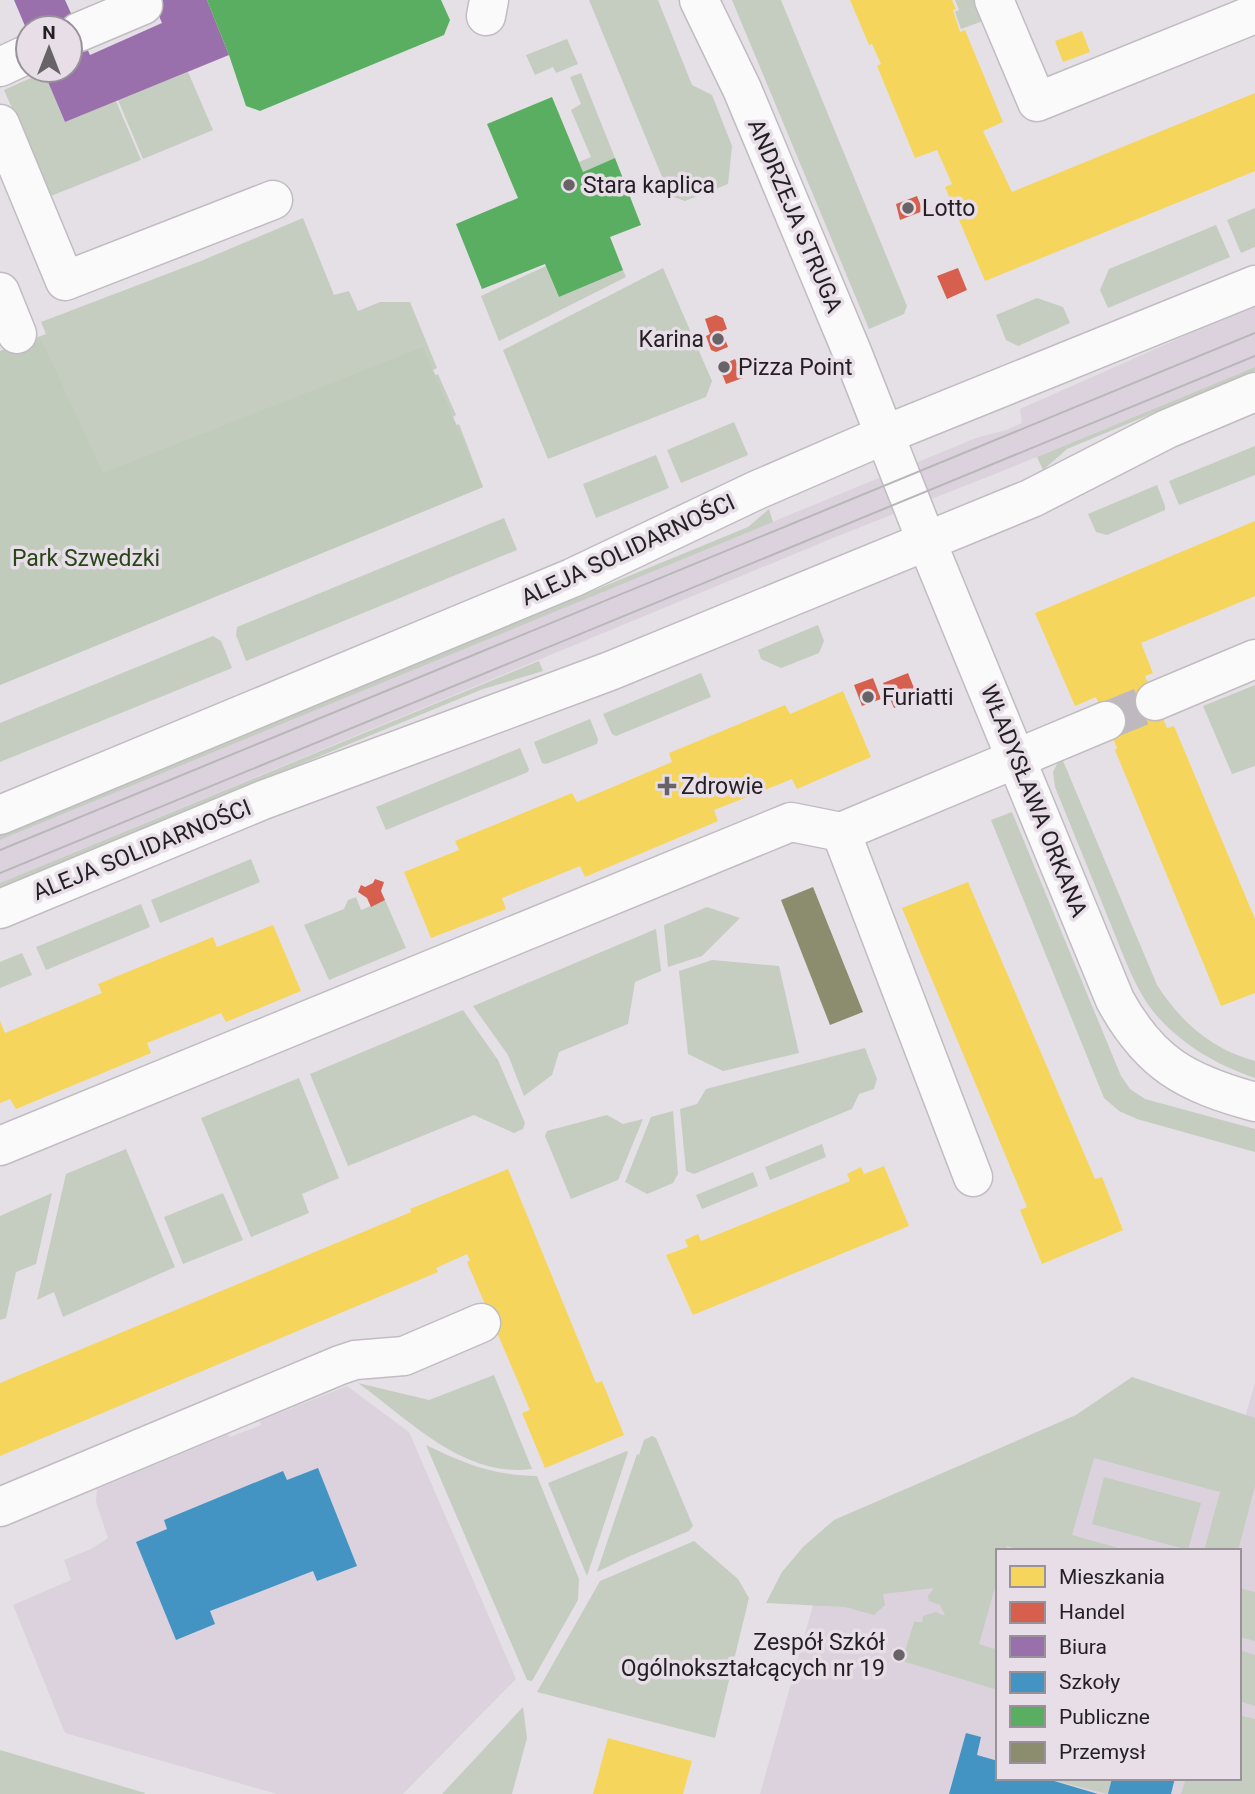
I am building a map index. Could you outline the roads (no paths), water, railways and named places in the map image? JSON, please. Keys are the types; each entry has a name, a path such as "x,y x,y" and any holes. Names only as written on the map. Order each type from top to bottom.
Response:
{"street":[{"name":"ANDRZEJA STRUGA","path":"699,0 742,89 884,435"},
{"path":"994,0 1037,102 1255,14"},
{"path":"84,30 143,5"},
{"path":"0,124 13,192 65,281 274,200"},
{"name":"ALEJA SOLIDARNOŚCI","path":"0,815 572,578 757,490 884,435 1021,382 1255,285"},
{"path":"0,292 17,334"},
{"name":"ALEJA SOLIDARNOŚCI","path":"0,909 263,800 610,671 1032,498 1167,429 1255,392"},
{"name":"WŁADYSŁAWA ORKANA","path":"884,435 1115,1000 1134,1031 1157,1057 1175,1071 1228,1094 1255,1102"},
{"path":"1155,701 1255,659"},
{"path":"0,1146 791,822 841,832 1106,721"},
{"path":"841,832 973,1177"},
{"path":"0,1507 340,1365 355,1360 404,1356 481,1323"}],"tunnel":[{"path":"1106,721 1155,701"}],"tram line":[{"path":"0,850 1255,333"},
{"path":"0,873 1255,356"}],"place":[{"name":"Stara kaplica","path":"569,185"},
{"name":"Lotto","path":"908,208"},
{"name":"Karina","path":"718,339"},
{"name":"Pizza Point","path":"724,367"},
{"name":"Furiatti","path":"868,697"},
{"name":"Zdrowie","path":"667,786"},
{"name":"Zespół Szkół Ogólnokształcących nr 19","path":"899,1655"}],"park label":[{"name":"Park Szwedzki","path":"86,558"}]}
